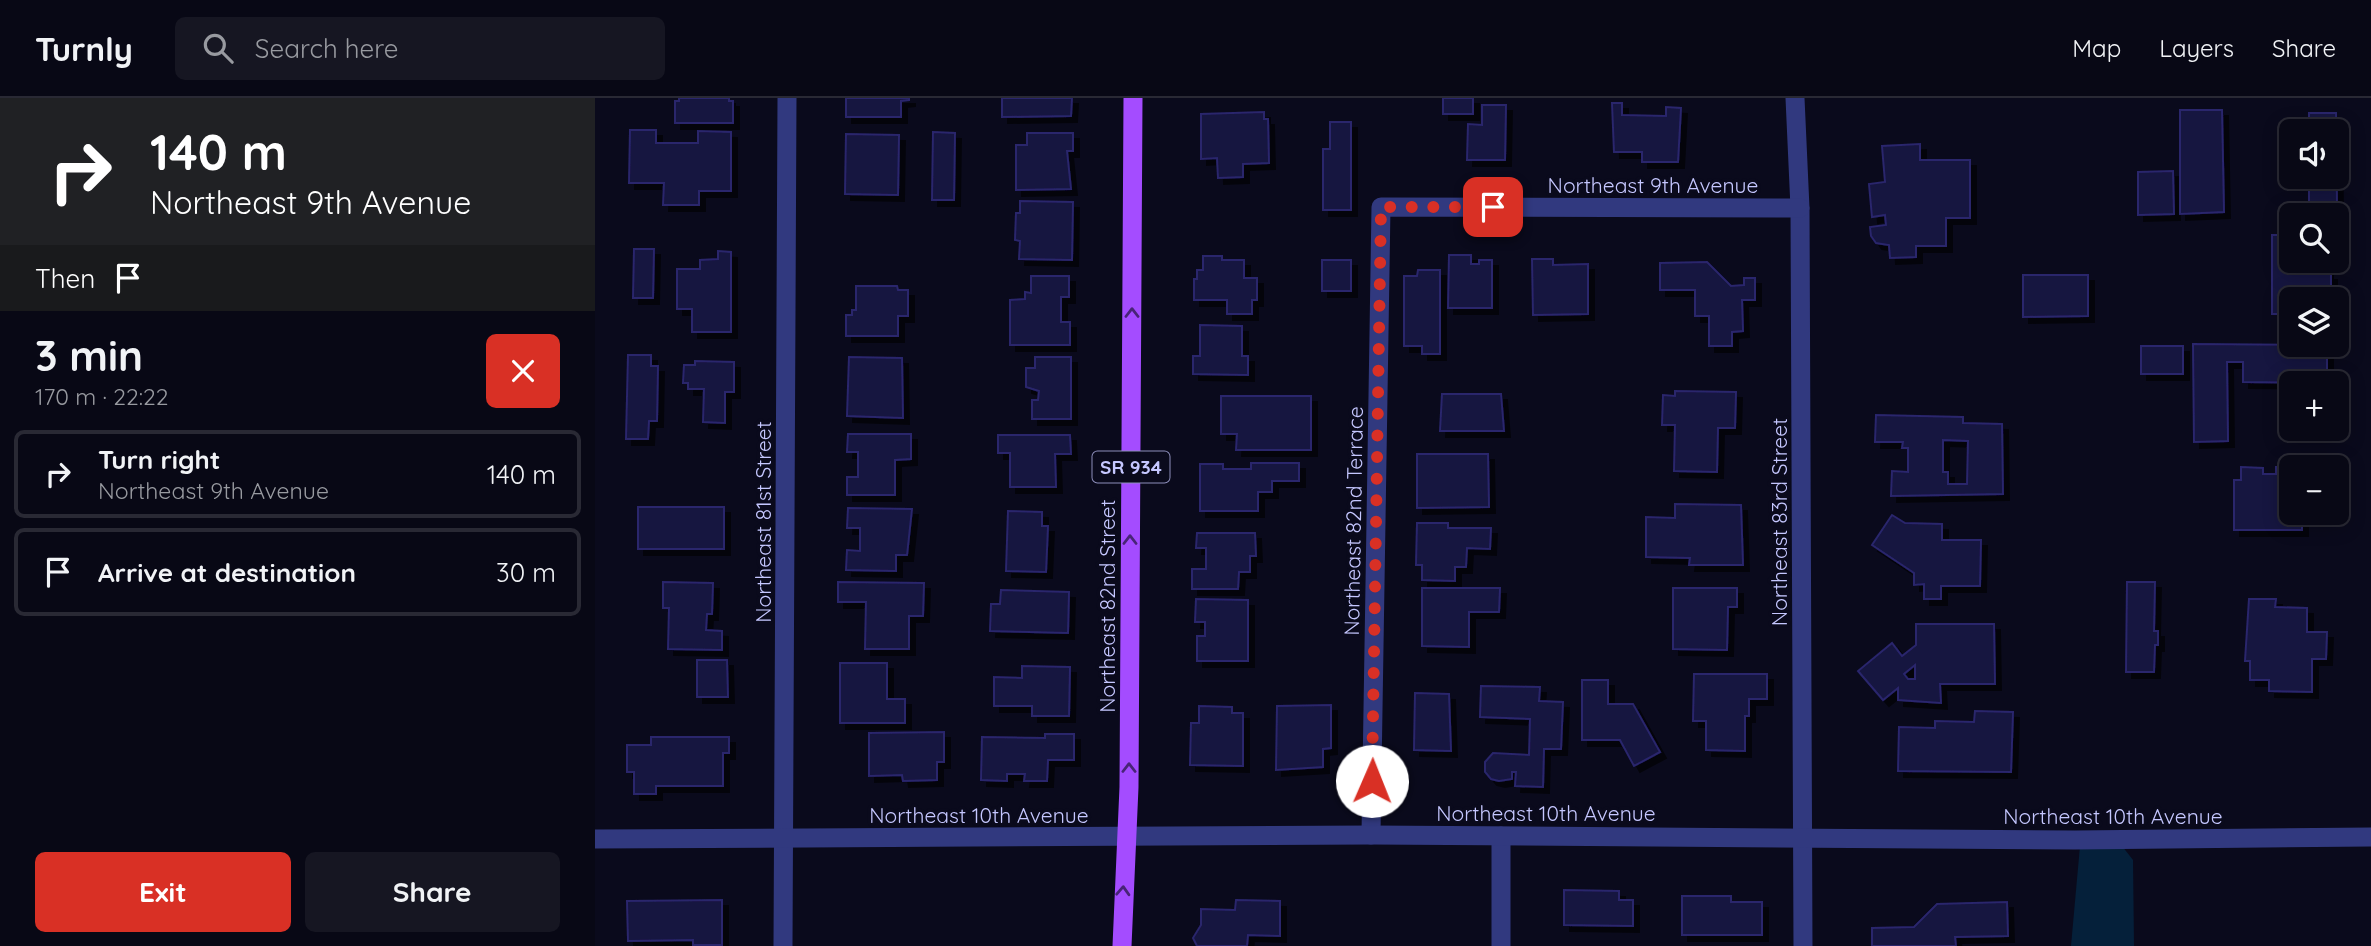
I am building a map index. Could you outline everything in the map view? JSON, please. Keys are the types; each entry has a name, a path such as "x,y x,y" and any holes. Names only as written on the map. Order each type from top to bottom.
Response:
{"main road":[{"name":"Northeast 82nd Street","path":"1122,946 1126,836 1133,98"}],"street":[{"name":"Northeast 81st Street","path":"783,946 787,98"},
{"name":"Northeast 83rd Street","path":"1795,98 1800,208 1803,946"},
{"name":"Northeast 9th Avenue","path":"1381,207 1800,208"},
{"name":"Northeast 82nd Terrace","path":"1371,835 1381,207"},
{"name":"Northeast 10th Avenue","path":"595,839 1371,835 2075,840 2371,836"},
{"path":"1501,836 1501,946"}],"water":[{"path":"2080,846 2122,846 2133,860 2134,946 2071,946"}],"building":[{"path":"679,98 729,98 729,101 733,101 733,123 675,123 675,101 679,101"},
{"path":"846,98 909,100 901,101 901,117 846,117"},
{"path":"1002,98 1072,98 1071,116 1002,117"},
{"path":"1443,98 1473,98 1473,114 1443,114"},
{"path":"1612,103 1622,103 1622,115 1666,116 1666,107 1681,108 1678,162 1642,162 1642,152 1614,152"},
{"path":"1482,105 1506,105 1505,160 1467,160 1468,124 1482,125"},
{"path":"2180,110 2222,110 2224,212 2180,214"},
{"path":"1264,112 1264,119 1268,119 1269,163 1243,164 1243,177 1218,178 1217,158 1201,159 1201,114"},
{"path":"2309,113 2336,113 2336,119 2309,119"},
{"path":"1330,122 1351,122 1351,210 1323,210 1323,149 1330,149"},
{"path":"630,130 656,130 656,143 698,143 698,131 731,132 731,191 699,191 699,205 663,205 664,183 629,183"},
{"path":"933,132 955,133 954,200 932,200"},
{"path":"1027,133 1073,133 1073,151 1067,151 1071,189 1016,190 1016,145 1027,145"},
{"path":"846,134 899,135 898,195 845,194"},
{"path":"1920,144 1920,160 1970,160 1970,218 1946,218 1946,246 1916,246 1916,257 1890,258 1889,245 1876,243 1871,236 1870,227 1886,225 1885,215 1872,217 1869,184 1885,182 1882,146"},
{"path":"2173,171 2174,214 2138,215 2138,172"},
{"path":"2309,189 2337,189 2337,203 2309,203"},
{"path":"1020,201 1073,202 1072,260 1019,259 1020,241 1015,240 1016,213 1020,213"},
{"path":"2272,235 2279,235 2279,273 2331,274 2331,287 2279,287 2279,314 2272,314"},
{"path":"634,249 654,249 653,298 633,298"},
{"path":"718,251 731,252 731,332 692,332 692,309 677,309 677,269 700,269 700,260 718,259"},
{"path":"1449,255 1471,255 1471,264 1479,264 1479,260 1492,260 1492,308 1448,308"},
{"path":"1203,256 1222,256 1222,260 1244,260 1244,278 1257,278 1257,300 1252,300 1252,314 1227,314 1227,300 1194,300 1194,279 1197,279 1197,270 1203,270"},
{"path":"1532,259 1553,259 1553,265 1588,264 1588,314 1533,315"},
{"path":"1322,260 1351,260 1351,291 1322,291"},
{"path":"1707,262 1731,286 1744,285 1744,278 1755,278 1755,300 1742,300 1743,331 1732,332 1732,346 1709,346 1709,316 1695,316 1695,290 1660,290 1660,263"},
{"path":"1418,270 1440,270 1440,354 1422,354 1422,346 1404,346 1404,276 1417,276"},
{"path":"2023,275 2088,275 2088,316 2023,317"},
{"path":"1031,276 1069,276 1069,297 1061,297 1061,322 1070,322 1070,345 1010,345 1010,300 1025,299 1025,292 1031,293"},
{"path":"856,286 897,286 898,290 908,290 908,316 898,316 898,336 846,336 846,315 852,315 852,310 856,310"},
{"path":"1200,325 1242,326 1242,356 1248,356 1248,375 1193,374 1193,356 1200,356"},
{"path":"2193,344 2279,345 2279,357 2327,357 2327,371 2279,371 2279,382 2243,382 2243,362 2227,362 2228,441 2194,442"},
{"path":"2141,346 2183,346 2183,374 2141,374"},
{"path":"628,355 651,355 651,366 658,366 657,421 649,421 648,439 626,439"},
{"path":"849,357 902,358 903,418 847,416"},
{"path":"1035,357 1071,357 1071,419 1032,419 1032,400 1038,400 1039,391 1026,387 1026,368 1035,368"},
{"path":"695,361 734,362 734,392 725,392 725,423 703,422 704,389 688,389 688,383 683,383 684,365 695,365"},
{"path":"1675,391 1736,392 1735,428 1718,428 1717,472 1674,471 1675,425 1662,425 1663,395 1675,396"},
{"path":"1442,394 1501,394 1504,431 1440,431"},
{"path":"1221,396 1311,396 1311,450 1236,450 1237,434 1221,434"},
{"path":"1876,415 1963,417 1963,423 2002,424 2003,494 1891,496 1892,471 1908,472 1908,448 1902,448 1903,442 1875,442","holes":["1943,440 1968,441 1967,484 1948,484 1948,472 1943,472"]},
{"path":"848,434 911,434 911,459 895,460 895,495 847,495 847,477 858,477 858,452 847,452"},
{"path":"998,435 1070,435 1071,454 1055,454 1056,487 1010,487 1010,453 998,453"},
{"path":"1417,454 1488,454 1489,507 1417,508"},
{"path":"1251,463 1299,463 1299,481 1272,481 1272,492 1258,492 1258,511 1200,511 1200,464 1223,464 1223,469 1251,469"},
{"path":"2241,467 2263,468 2263,474 2276,474 2276,467 2279,467 2279,525 2302,525 2302,530 2234,530 2234,480 2241,480"},
{"path":"1675,504 1741,505 1743,565 1689,565 1690,558 1646,557 1646,517 1675,518"},
{"path":"638,507 724,507 724,549 638,549"},
{"path":"848,508 912,509 907,555 896,555 896,571 846,570 847,550 860,551 860,528 847,528"},
{"path":"1008,511 1042,512 1042,526 1048,526 1046,572 1006,571"},
{"path":"1892,515 1905,523 1942,524 1942,540 1981,540 1980,586 1941,586 1941,599 1924,599 1924,584 1914,585 1914,573 1872,545"},
{"path":"1417,523 1448,523 1448,528 1491,528 1490,549 1467,548 1466,567 1455,567 1455,581 1422,580 1422,565 1416,565"},
{"path":"1197,533 1255,533 1256,556 1250,556 1250,572 1239,572 1238,589 1192,589 1192,569 1206,569 1206,548 1196,548"},
{"path":"663,582 713,583 712,614 707,614 706,630 722,631 722,650 668,649 669,608 663,608"},
{"path":"838,582 924,583 923,616 909,616 909,649 865,649 866,602 838,602"},
{"path":"2127,582 2155,582 2154,631 2158,631 2158,645 2155,645 2154,672 2126,672"},
{"path":"1422,588 1500,588 1499,612 1469,612 1469,647 1422,646"},
{"path":"1673,588 1737,588 1737,607 1728,607 1727,650 1673,649"},
{"path":"1001,590 1069,592 1068,633 990,631 991,604 1000,604"},
{"path":"1196,599 1248,600 1248,661 1197,661 1197,636 1205,636 1205,622 1195,622"},
{"path":"2249,599 2276,599 2275,607 2307,608 2307,632 2327,632 2326,659 2312,659 2312,692 2269,691 2269,680 2250,680 2250,661 2245,661"},
{"path":"1916,624 1994,624 1995,684 1940,684 1941,703 1898,700 1898,688 1883,700 1858,671 1892,643 1902,656 1916,645","holes":["1915,665 1915,679 1908,679 1904,674"]},
{"path":"697,660 727,660 728,697 697,697"},
{"path":"840,663 887,663 887,699 905,699 905,723 840,723"},
{"path":"1022,666 1070,667 1069,716 1032,716 1032,706 994,706 994,677 1022,678"},
{"path":"1694,674 1767,674 1767,699 1749,699 1749,716 1745,716 1745,751 1706,750 1706,721 1693,721"},
{"path":"1582,680 1608,680 1608,704 1633,704 1660,752 1634,766 1620,740 1582,740"},
{"path":"1481,686 1540,687 1539,701 1563,702 1561,749 1544,749 1543,787 1515,786 1516,772 1512,772 1512,779 1499,781 1491,779 1485,772 1485,762 1493,753 1529,755 1530,719 1480,717"},
{"path":"1415,693 1449,694 1451,751 1414,750"},
{"path":"1331,705 1331,748 1323,749 1323,767 1276,770 1277,706"},
{"path":"1199,706 1232,707 1232,713 1243,713 1243,766 1190,765 1191,723 1199,723"},
{"path":"1975,711 2013,712 2011,772 1898,771 1899,727 1935,728 1935,721 1974,722"},
{"path":"944,732 944,762 937,762 937,780 903,781 902,775 869,776 869,733"},
{"path":"1045,734 1074,734 1074,760 1048,760 1047,781 1024,781 1025,774 1007,774 1007,781 981,780 982,737 1045,738"},
{"path":"651,737 729,737 729,753 723,753 723,786 656,786 656,794 634,794 634,772 627,772 627,745 651,745"},
{"path":"1564,890 1619,891 1619,900 1633,900 1633,926 1564,925"},
{"path":"1682,896 1731,896 1731,902 1762,902 1762,935 1682,935"},
{"path":"722,900 722,945 693,945 693,940 628,941 627,901"},
{"path":"1236,900 1280,901 1280,936 1248,935 1247,946 1197,946 1193,938 1201,925 1201,909 1235,910"},
{"path":"2007,902 2008,936 1955,937 1956,946 1872,946 1872,928 1914,927 1937,904"}],"route":[{"path":"1372,781 1381,207 1493,207"}]}
